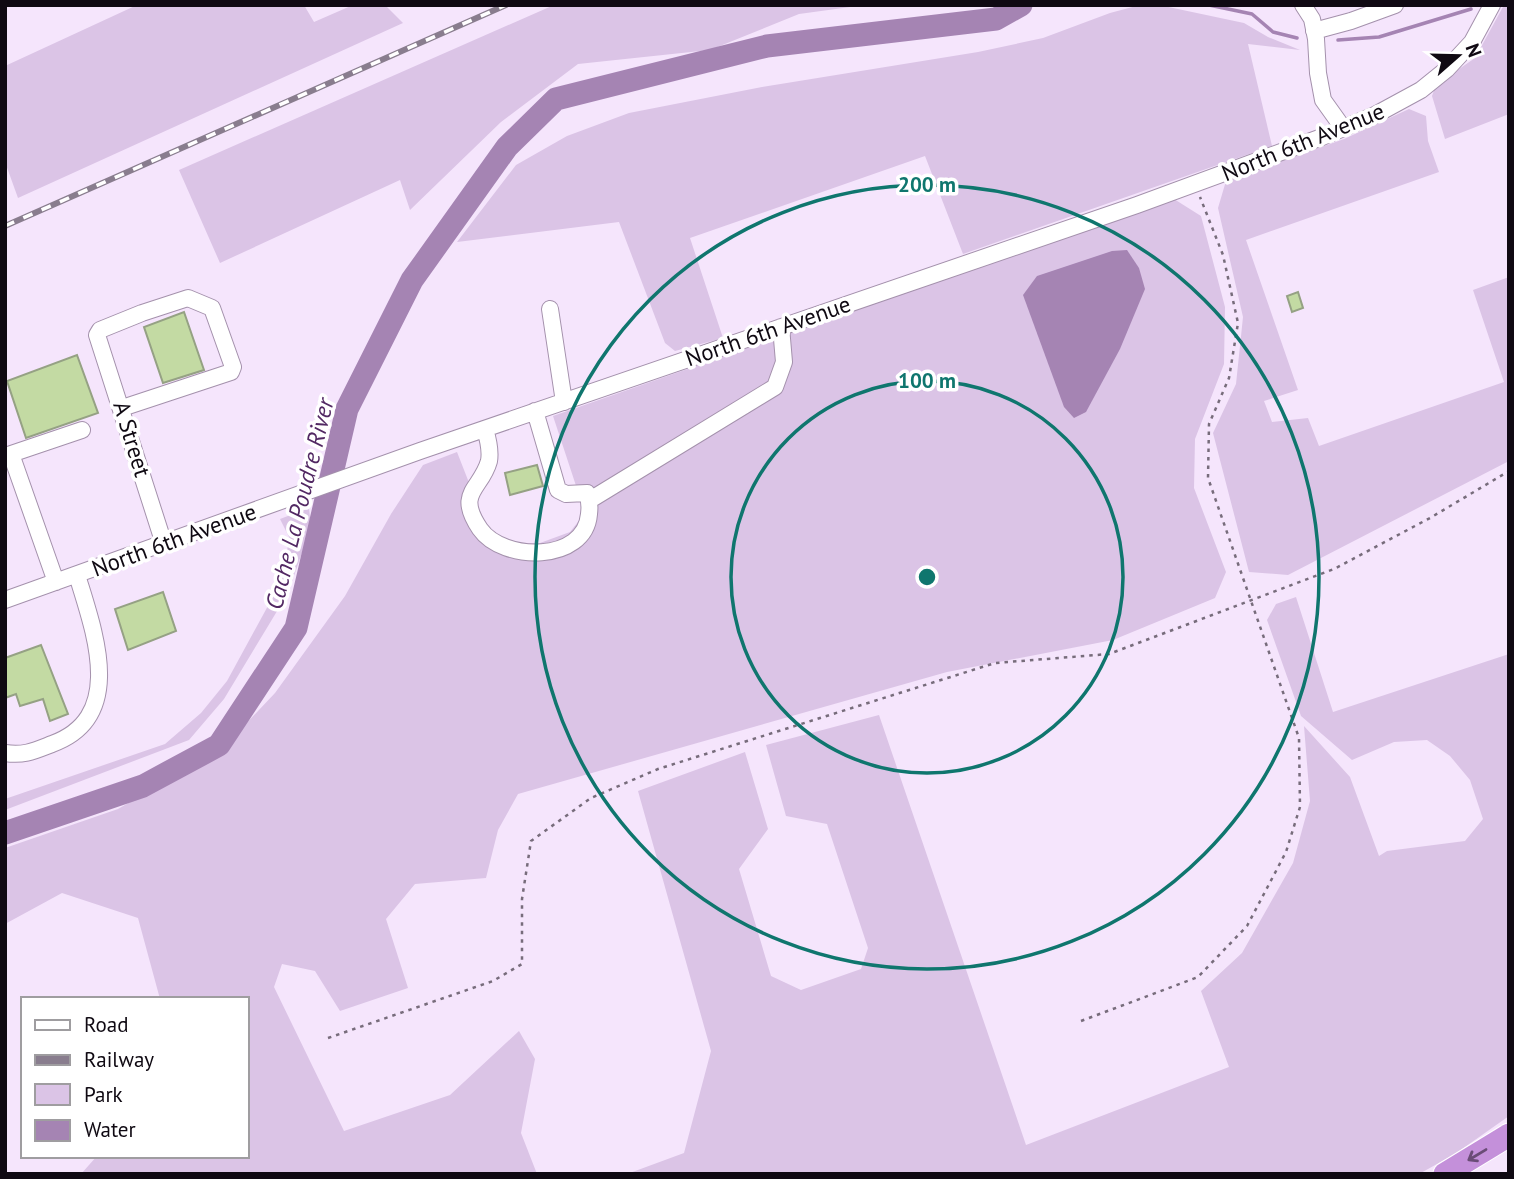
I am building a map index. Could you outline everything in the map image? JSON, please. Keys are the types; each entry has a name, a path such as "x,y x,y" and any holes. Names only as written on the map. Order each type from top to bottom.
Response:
{"highway":[{"path":"1445,1174 1509,1135"}],"street":[{"path":"1303,5 1312,19 1324,100 1343,128"},
{"path":"1314,31 1395,5"},
{"name":"North 6th Avenue","path":"5,600 420,451 1195,184 1343,128 1407,99 1447,69 1472,42 1492,5"},
{"name":"A Street","path":"122,408 231,372 233,367 212,308 188,298 100,330 97,335 164,544"},
{"path":"550,309 564,402"},
{"path":"590,500 775,387 784,362 781,327"},
{"path":"485,429 490,445 489,461 469,494 473,517 488,540 518,552 552,552 570,544 582,534 589,519 590,500 587,494 566,494 558,489 535,411"},
{"path":"56,582 8,455 82,430"},
{"path":"5,752 20,755 67,738 88,719 98,693 99,664 91,618 77,575"}],"path":[{"path":"1081,1021 1198,977 1247,926 1286,852 1300,807 1299,737 1208,478 1209,424 1229,378 1238,323 1223,255 1195,184"},
{"path":"328,1038 493,981 522,964 522,899 531,841 591,798 658,769 995,663 1109,654 1334,569 1430,518 1509,471"}],"green space":[{"path":"137,5 304,5 314,22 353,5 385,5 403,23 18,198 5,162 5,66"},
{"path":"554,5 865,5 799,14 710,50 578,64 501,122 410,210 400,180 220,263 179,170"},
{"path":"1140,5 1159,5 1244,23 1268,37 1300,50 1248,44 1272,146 963,254 925,156 690,238 723,338 675,351 665,343 619,222 457,242 516,165 567,136 629,113 762,87 978,52 1043,38"},
{"path":"1504,5 1509,5 1509,114 1445,139 1432,96 1436,85 1475,58"},
{"path":"1409,109 1426,116 1428,141 1439,172 1246,240 1298,390 1264,401 1272,422 1308,418 1319,446 1504,382 1473,290 1509,277 1509,461 1288,575 1249,572 1213,433 1236,384 1243,317 1218,208 1226,181 1344,139"},
{"path":"1174,199 1201,216 1225,307 1224,364 1195,439 1194,488 1226,572 1215,598 1113,640 947,672 518,794 498,830 486,878 415,884 386,919 408,988 340,1011 315,971 282,964 274,987 344,1131 450,1095 519,1031 535,1059 521,1133 537,1174 81,1174 95,1158 248,1158 248,997 159,997 138,918 62,893 5,924 5,848 118,809 222,749 275,693 345,596 391,514 423,465 457,452 486,526 511,544 540,543 570,532 585,513 553,416"},
{"path":"309,508 311,527 288,593 224,699 189,740 5,810 5,799 165,744 201,713 227,681 275,593 290,539 280,519"},
{"path":"1296,597 1333,712 1509,654 1509,1116 1455,1154 1419,1174 627,1174 684,1153 711,1051 638,791 745,752 768,829 739,869 771,976 801,990 861,969 868,948 827,824 786,816 766,745 879,715 1026,1145 1229,1067 1201,991 1242,953 1293,863 1310,801 1304,726 1350,777 1379,856 1387,851 1465,841 1483,819 1470,780 1450,756 1427,740 1394,742 1352,760 1301,716 1267,620 1276,604"}],"water":[{"path":"1127,250 1139,268 1145,289 1120,349 1086,412 1074,418 1064,407 1023,295 1037,276 1112,251"}],"building":[{"path":"1298,292 1303,308 1292,312 1287,296"},
{"path":"184,312 204,370 163,383 144,327"},
{"path":"77,355 98,413 26,438 7,381"},
{"path":"537,465 543,486 510,495 505,473"},
{"path":"163,592 176,631 128,650 115,609"},
{"path":"41,645 68,714 50,721 43,699 20,706 16,694 5,698 5,658"}],"waterway":[{"name":"Cache La Poudre River","path":"5,833 143,786 219,745 296,628 347,409 412,280 507,147 556,99 767,46 996,19 1021,5"},
{"path":"1209,5 1252,14 1273,32 1297,38"},
{"path":"1338,40 1379,37 1471,9"}],"railway":[{"path":"5,226 506,5"}]}
